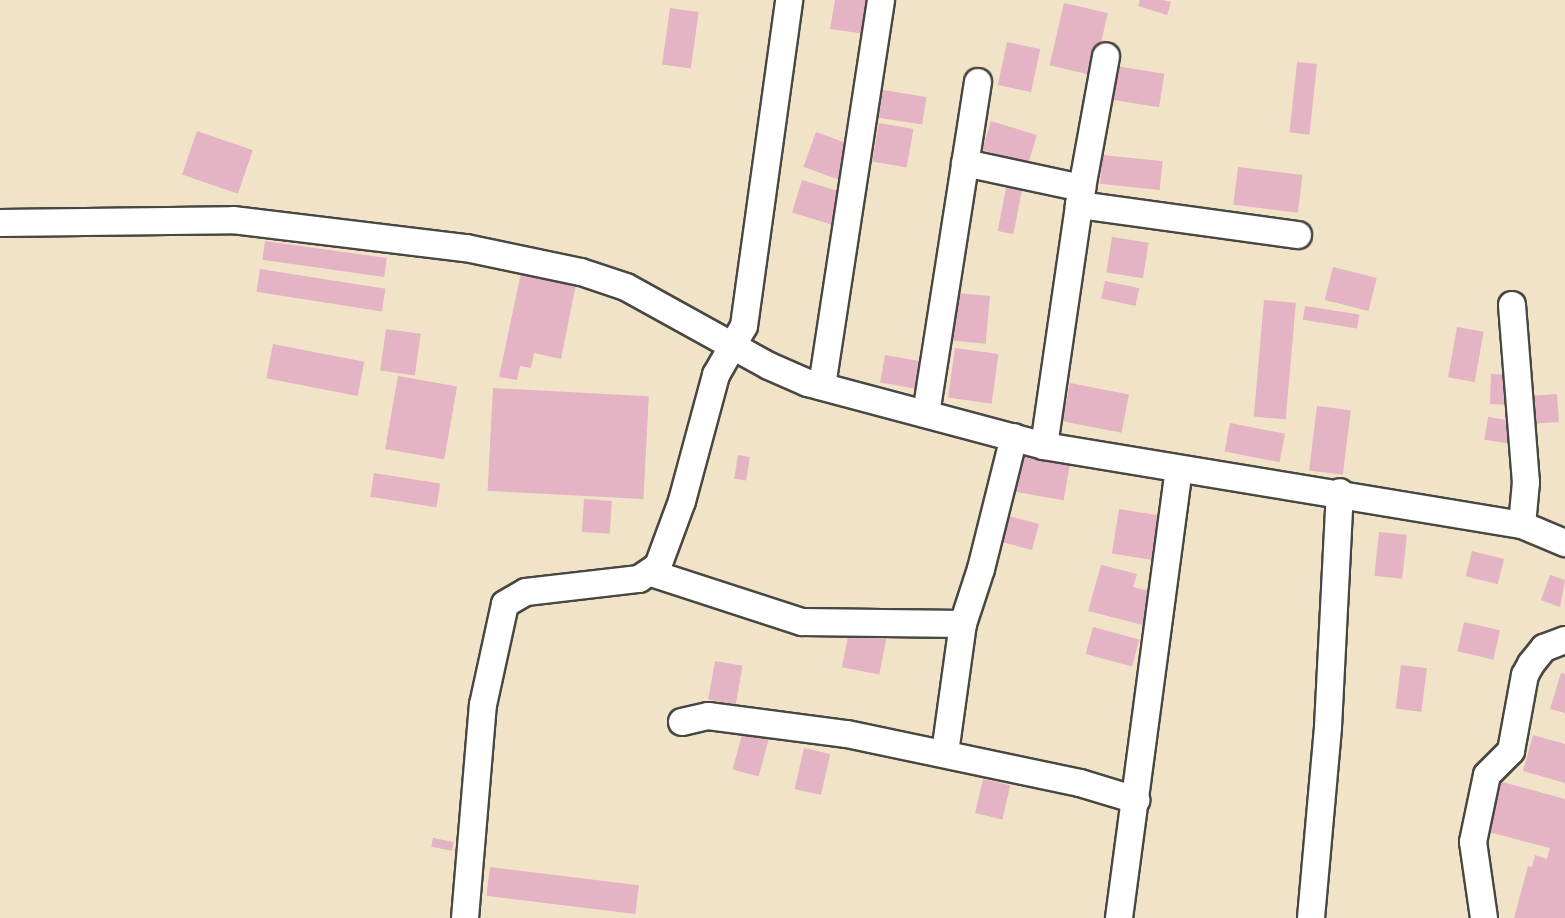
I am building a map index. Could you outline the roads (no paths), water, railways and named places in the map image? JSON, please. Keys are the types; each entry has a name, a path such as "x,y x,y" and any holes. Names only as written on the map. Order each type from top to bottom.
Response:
{"street":[{"path":"465,918 483,705 505,604 526,592 639,579 651,573 658,566 682,501 716,375 744,326 756,256 789,0"},
{"path":"822,386 881,0"},
{"path":"1044,446 1081,196 1106,56"},
{"path":"926,414 978,82"},
{"path":"965,164 1081,196 1299,235"},
{"path":"0,223 233,220 466,248 580,272 626,287 733,347 822,386 1044,446 1179,470 1341,492 1522,525 1565,543"},
{"path":"1512,305 1526,482 1522,525"},
{"path":"945,753 963,624 981,569 1014,437"},
{"path":"1119,918 1179,470"},
{"path":"1311,918 1328,738 1341,492"},
{"path":"651,573 802,622 963,624"},
{"path":"1484,918 1473,843 1487,775 1511,751 1525,675 1531,664 1544,648 1565,640"},
{"path":"682,722 708,716 847,734 1080,783 1136,800"}]}
